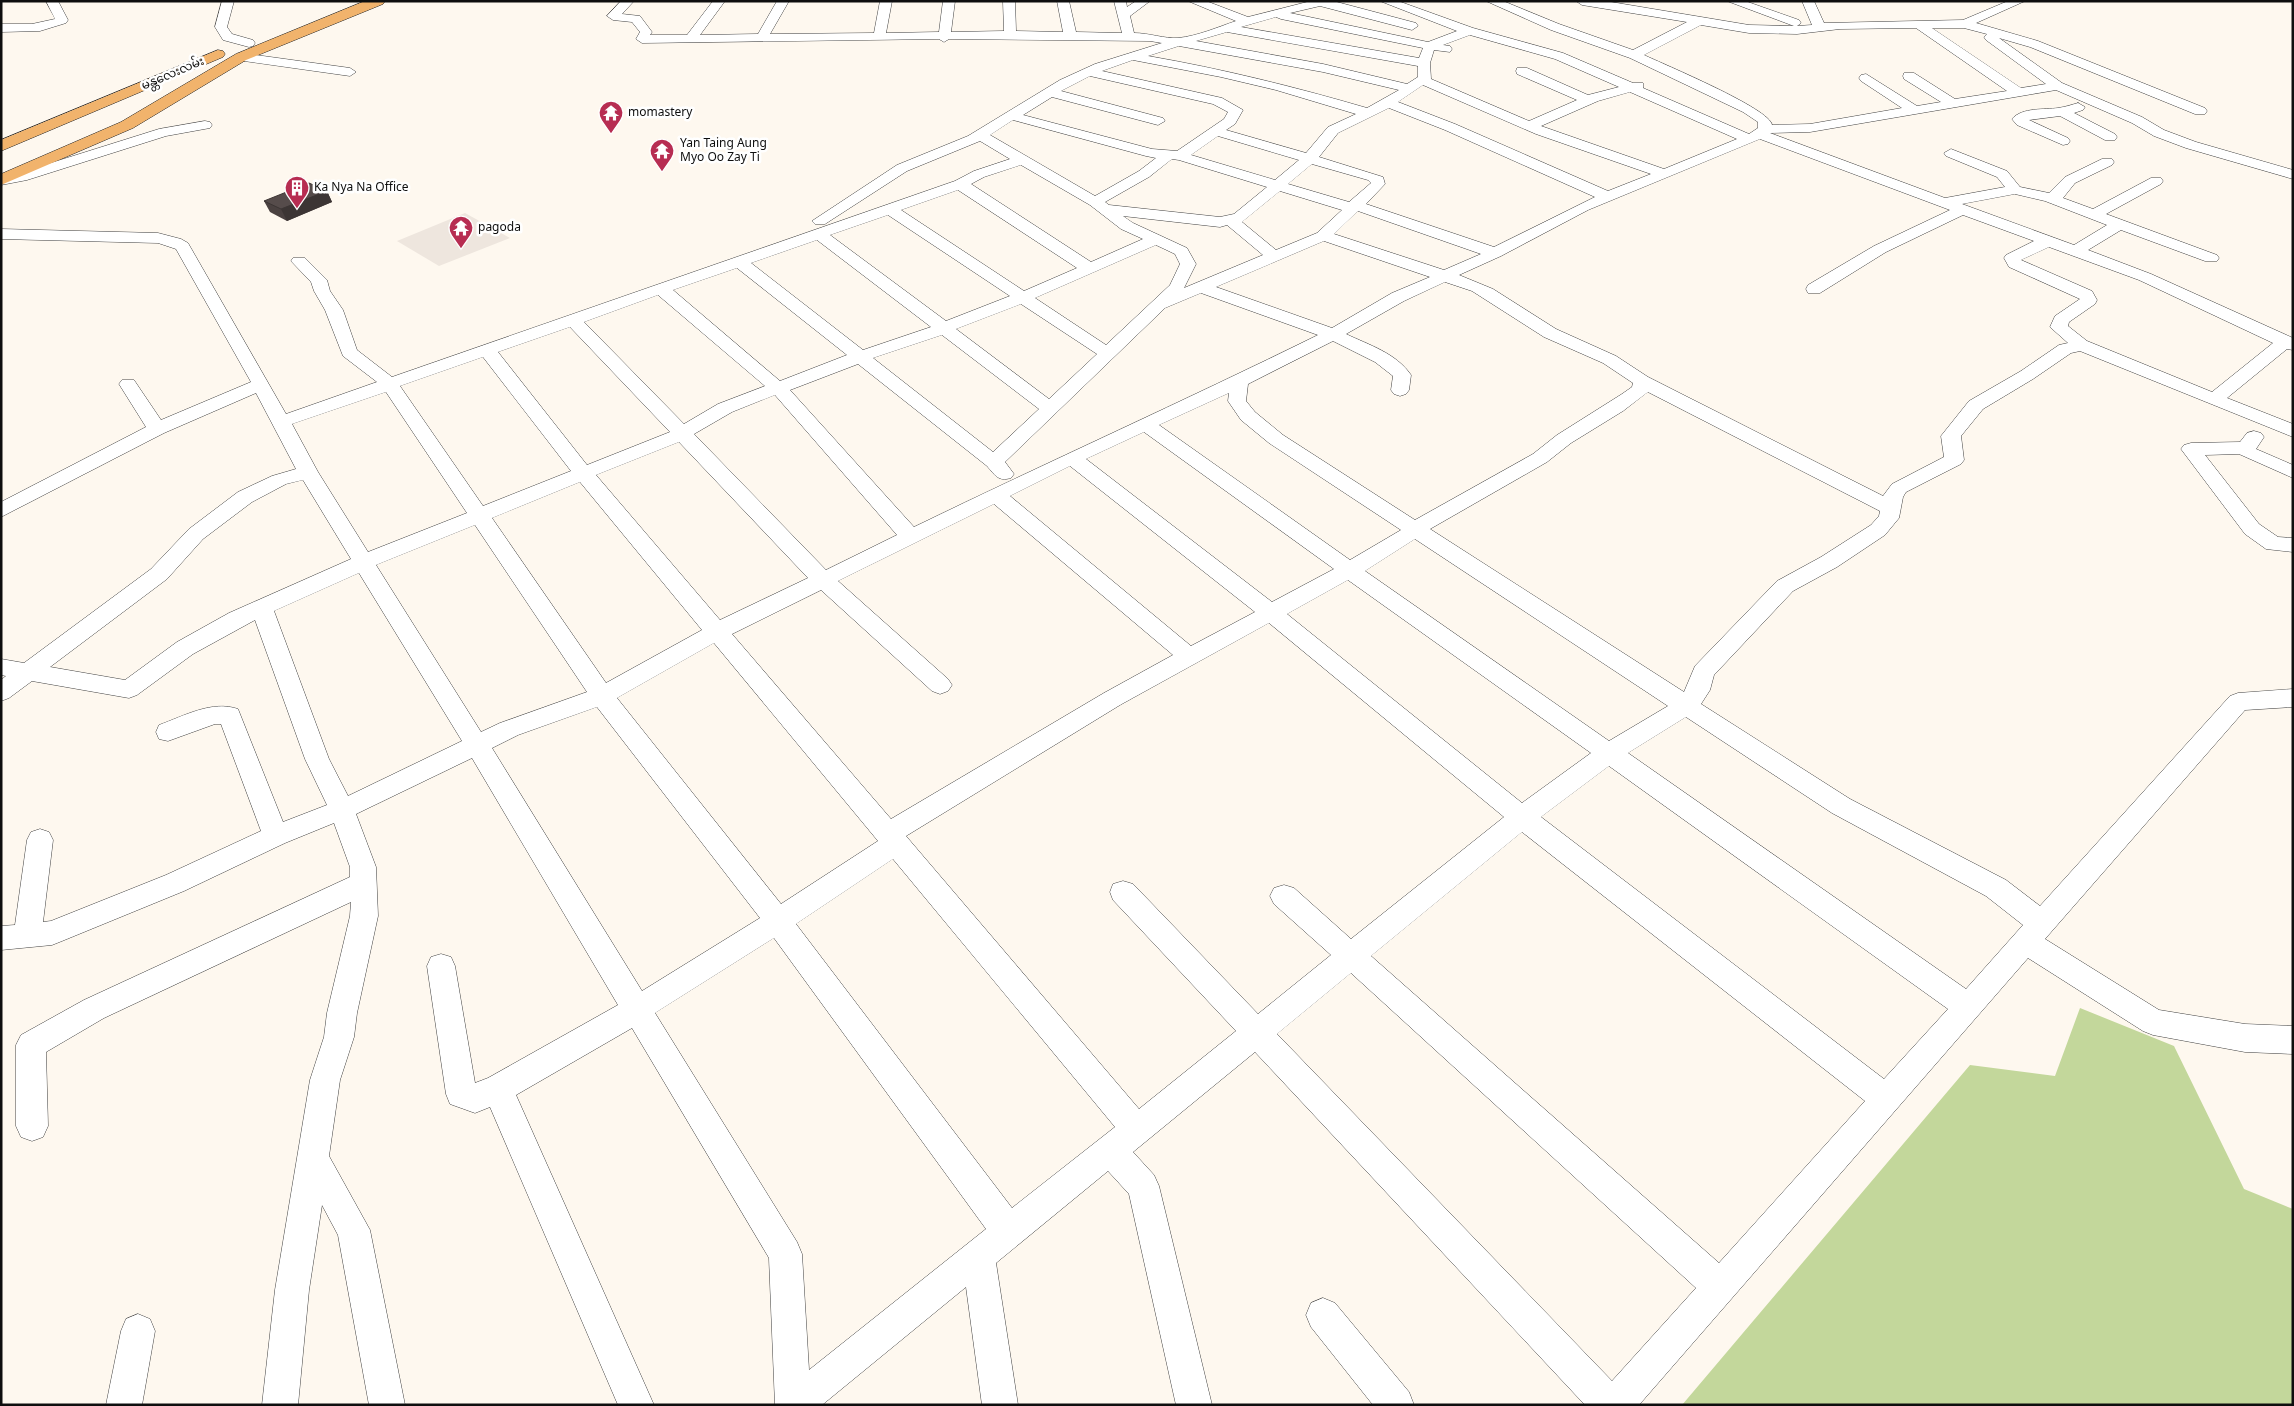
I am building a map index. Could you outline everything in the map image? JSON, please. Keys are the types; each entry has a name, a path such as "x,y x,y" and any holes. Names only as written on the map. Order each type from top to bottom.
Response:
{"main road":[{"path":"1,181 127,124 241,58 269,44 378,1"},
{"name":"မန္တလေးလမ်း","path":"1,146 249,43 348,12"}],"street":[{"path":"1,38 3,41 62,20 52,1"},
{"path":"228,1 221,27 228,37 249,43"},
{"path":"628,1 612,16 636,19 646,32 642,40 1010,36 1150,37 1181,41 1323,68 1408,88"},
{"path":"691,39 702,21 719,1"},
{"path":"762,38 768,24 783,1"},
{"path":"879,37 886,1"},
{"path":"944,38 949,1"},
{"path":"1009,1 1010,36"},
{"path":"1063,1 1070,36"},
{"path":"1120,1 1129,36"},
{"path":"1124,15 1144,1"},
{"path":"1194,1 1248,21"},
{"path":"1386,1 1470,32 1559,56 1632,88 2145,277 2289,343 2214,399"},
{"path":"1492,1 1555,27 1634,55 1657,78 1748,108 1765,121 1758,134"},
{"path":"1582,1 1749,29 1797,30 1814,27 1918,24 1970,25 2034,44 2200,111"},
{"path":"1733,1 1814,27"},
{"path":"1808,1 1814,27"},
{"path":"1970,25 2019,1"},
{"path":"757,256 837,212 902,168 980,134 1065,83 1089,72 1181,41 1225,29 1281,8 1324,2 1416,27"},
{"path":"1281,8 1459,52"},
{"path":"1634,55 1699,21"},
{"path":"1918,24 2018,92"},
{"path":"1970,25 2057,86 2137,120 2159,133 2191,145 2293,175"},
{"path":"1,28 39,28"},
{"path":"1225,29 1424,63"},
{"path":"1430,45 1470,32"},
{"path":"1100,205 1220,222 1239,218 1310,158 1333,130 1387,103 1425,78 1424,63 1430,45"},
{"path":"1133,57 1221,73 1280,87 1369,113"},
{"path":"241,58 350,72"},
{"path":"1522,71 1588,100"},
{"path":"1089,72 1217,101 1236,110 1230,121 1144,174 1100,205"},
{"path":"1909,76 1952,103"},
{"path":"1529,126 1588,100 1632,88 1657,78"},
{"path":"1866,78 1914,110"},
{"path":"1422,80 1529,126 1664,174"},
{"path":"40,840 14,937 52,933 176,883 276,836 367,799 509,729 602,696 718,631 1017,484 1239,381 1333,334 1398,298 1496,253 1583,207 1758,134 1810,128 2057,86"},
{"path":"1050,92 1158,121"},
{"path":"1387,103 1450,126 1609,197"},
{"path":"2063,141 2022,122 2020,119 2100,104"},
{"path":"2062,112 2110,137"},
{"path":"1012,116 1151,153 1175,156 1279,184 1496,253"},
{"path":"1,181 22,177 164,132 205,125"},
{"path":"1157,306 1323,236 1378,184 1378,180 1215,131"},
{"path":"980,134 1100,205 1126,226 1181,251 1188,264 1177,287 994,462"},
{"path":"1951,153 2002,174 2015,190"},
{"path":"281,422 486,348 757,256 960,184 979,174 1023,159"},
{"path":"2050,198 2060,193 2070,180 2108,162"},
{"path":"2094,214 2156,181"},
{"path":"960,184 1090,269"},
{"path":"1945,202 2015,190 2050,198 2211,258"},
{"path":"888,208 1107,353"},
{"path":"1814,289 1880,249 1963,209"},
{"path":"1232,221 1274,256"},
{"path":"2076,251 2119,224"},
{"path":"818,233 1051,409"},
{"path":"1,234 158,238 175,242 182,246 261,384 308,472 477,745 785,1254 793,1405"},
{"path":"1323,236 1485,290 1551,333 1602,354 1642,381 1891,508"},
{"path":"1,668 30,671 129,689 185,648 237,619 364,562 681,434 725,408 859,357 945,328 1090,269 1155,240"},
{"path":"2048,241 2012,258 2015,264 2086,295 2089,300 2061,320 2059,326 2081,346 2293,431"},
{"path":"299,261 319,280 322,291 334,310 349,352 389,383 602,696 778,921 1009,1232"},
{"path":"740,262 994,462 1005,475 1017,484"},
{"path":"1202,288 1292,317 1333,334 1393,364 1402,375 1400,390"},
{"path":"661,289 778,388 911,537"},
{"path":"572,319 823,580 940,685"},
{"path":"793,1405 1137,1130 1522,817 1610,752 1688,705 1698,690 1703,672 1786,586 1829,562 1878,530 1889,518 1893,496 1899,488 1954,460 1951,436 1976,405 2027,376 2065,349 2081,346"},
{"path":"486,348 584,474 1137,1130"},
{"path":"1239,381 1237,401 1248,416 1276,438 1841,806 1996,888 2033,932 2153,1022 2245,1038 2293,1040"},
{"path":"441,966 461,1094 475,1098 498,1089 636,1010 778,921 892,838 1112,699 1373,557 1417,529 1540,458 1552,447 1627,401 1641,389 1642,381"},
{"path":"128,384 157,428"},
{"path":"1,511 157,428 261,384"},
{"path":"2246,448 2258,433 2272,422"},
{"path":"1145,424 1347,570 1610,752 1967,1006"},
{"path":"2246,448 2247,452 2257,458 2293,472"},
{"path":"2246,448 2191,449 2252,529 2273,544 2293,545"},
{"path":"1072,458 1270,612 1522,817 1885,1098"},
{"path":"1,692 159,574 196,534 245,497 279,480 308,472"},
{"path":"996,495 1189,656"},
{"path":"262,608 317,759 341,808 363,868 364,882 364,916 342,1013 339,1037 325,1080 312,1159 292,1290 280,1405"},
{"path":"1615,1405 1885,1098 2238,702 2293,698"},
{"path":"168,732 214,715 230,715 276,836"},
{"path":"32,1126 31,1045 94,1009 364,882"},
{"path":"1123,892 1258,1032 1610,1405"},
{"path":"1284,896 1719,1286"},
{"path":"498,1089 636,1405"},
{"path":"1110,1150 1143,1186 1194,1405"},
{"path":"312,1159 354,1230 388,1405"},
{"path":"978,1257 1000,1405"},
{"path":"1323,1315 1396,1405"},
{"path":"124,1405 138,1331"}],"green space":[{"path":"2080,1008 2174,1046 2244,1189 2293,1209 2293,1405 1682,1405 1970,1065 2055,1076"}],"shaded area":[{"path":"465,213 510,238 439,266 397,241"}],"building":[{"path":"309,183 327,191 281,209 264,201"}],"place":[{"name":"momastery","path":"611,134"},
{"name":"Yan Taing Aung Myo Oo Zay Ti","path":"662,172"},
{"name":"Ka Nya Na Office","path":"297,209"},
{"name":"pagoda","path":"461,249"}]}
